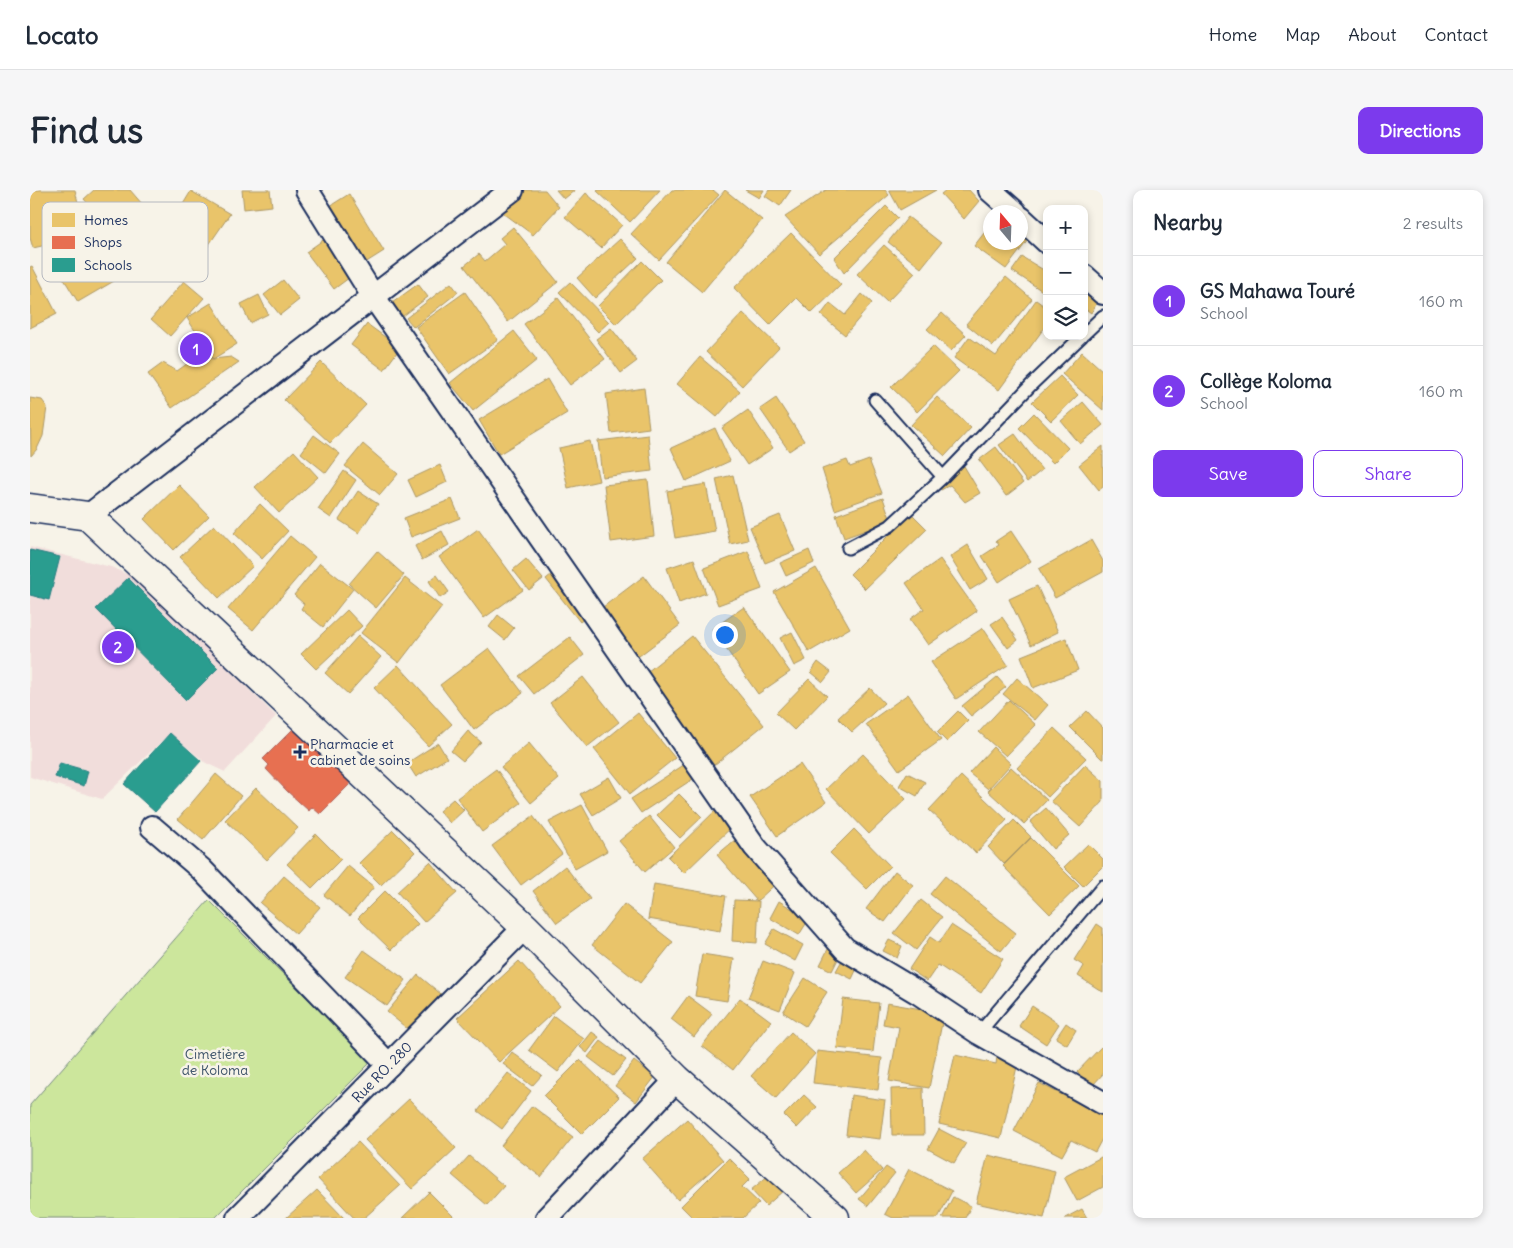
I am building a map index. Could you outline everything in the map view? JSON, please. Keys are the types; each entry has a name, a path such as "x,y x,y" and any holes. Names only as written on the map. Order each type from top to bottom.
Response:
{"street":[{"path":"307,190 373,296 756,847 845,949 917,992 979,1033 1103,1104"},
{"path":"88,516 512,190"},
{"path":"990,190 1007,205"},
{"path":"1028,225 1043,238"},
{"path":"1088,280 1103,293"},
{"path":"30,508 88,516 525,927 677,1080 835,1218"},
{"path":"152,827 201,869 389,1065"},
{"name":"Rue RO. 280","path":"238,1218 525,927"},
{"path":"547,1218 677,1080"}],"lane":[{"path":"1088,330 1103,316"},
{"path":"848,548 890,526 943,477 1032,384 1078,340"},
{"path":"875,400 943,477"},
{"path":"979,1033 1103,886"}],"shaded area":[{"path":"30,547 111,567 135,578 276,716 225,772 206,763 170,733 102,799 30,777"}],"green space":[{"name":"Cimetière de Koloma","path":"209,900 371,1062 215,1218 30,1218 30,1105"}],"building: Homes":[{"path":"30,190 75,190 78,202 42,202 42,246 33,248 30,238"},
{"path":"94,190 130,190 140,202 87,202 84,199"},
{"path":"242,190 270,190 272,206 244,209"},
{"path":"522,190 545,190 559,207 533,235 498,209"},
{"path":"556,190 575,190 564,199"},
{"path":"598,190 660,190 630,222"},
{"path":"672,190 713,190 719,195 659,260 631,234"},
{"path":"725,190 762,220 702,292 666,262"},
{"path":"745,190 764,190 759,198"},
{"path":"769,190 791,190 780,206 765,196"},
{"path":"826,190 885,190 889,195 819,254 785,217"},
{"path":"889,190 936,190 900,210"},
{"path":"946,190 969,190 979,201 964,219 941,194"},
{"path":"191,191 230,214 208,246 208,202 184,202"},
{"path":"586,193 622,225 601,248 565,217"},
{"path":"349,194 384,251 365,263 330,206"},
{"path":"886,206 898,218 844,273 834,258"},
{"path":"908,217 941,243 921,268 888,242"},
{"path":"513,227 558,282 508,322 464,266 479,254 485,261 505,244 500,238"},
{"path":"791,233 841,285 812,313 797,298 770,325 734,288"},
{"path":"983,234 983,250 1020,250 1006,269 974,246"},
{"path":"326,238 353,275 334,289 306,252"},
{"path":"620,239 638,258 595,298 577,278"},
{"path":"884,245 915,273 887,302 857,274"},
{"path":"1022,257 1043,270 1043,291 1012,271"},
{"path":"642,261 661,280 616,324 598,306"},
{"path":"32,266 57,314 30,328 30,267"},
{"path":"1006,277 1032,299 993,346 966,324"},
{"path":"283,280 299,300 280,315 264,295"},
{"path":"66,282 112,282 78,302"},
{"path":"183,282 204,298 170,336 151,319"},
{"path":"570,282 609,322 598,332 559,292"},
{"path":"451,283 458,292 414,327 406,318"},
{"path":"418,284 428,297 403,316 392,303"},
{"path":"465,292 498,340 449,374 416,327"},
{"path":"862,294 872,303 845,335 821,315 830,303 845,315"},
{"path":"259,295 268,314 250,323 241,304"},
{"path":"1088,297 1097,303 1091,313 1088,311"},
{"path":"558,298 605,359 570,385 524,324"},
{"path":"1036,300 1043,305 1043,330 999,390 954,358 969,337 996,356"},
{"path":"211,303 237,344 213,359 187,318"},
{"path":"743,313 779,347 742,386 706,352"},
{"path":"942,313 966,335 951,351 927,329"},
{"path":"367,324 400,348 384,370 351,345"},
{"path":"611,328 637,361 621,373 596,339"},
{"path":"514,331 537,360 473,411 450,383"},
{"path":"933,346 959,371 917,412 891,387"},
{"path":"1082,352 1103,371 1103,410 1062,374"},
{"path":"198,356 213,359 231,357 239,362 172,408 148,374 163,363 177,371"},
{"path":"700,357 740,391 717,417 677,384"},
{"path":"321,362 366,405 330,443 284,400"},
{"path":"1060,376 1078,395 1051,421 1032,402"},
{"path":"547,379 567,413 499,454 479,420"},
{"path":"644,388 649,428 611,433 606,394"},
{"path":"937,397 971,428 945,456 911,425"},
{"path":"30,398 42,400 47,407 43,436 37,449 31,456"},
{"path":"776,398 804,441 789,451 760,409"},
{"path":"1083,402 1103,425 1080,444 1061,421"},
{"path":"748,410 773,448 747,465 722,428"},
{"path":"1034,413 1068,448 1053,463 1019,428"},
{"path":"715,428 730,461 686,481 671,448"},
{"path":"1015,434 1042,470 1027,482 999,445"},
{"path":"314,435 340,454 326,473 301,453"},
{"path":"648,435 652,471 602,477 598,441"},
{"path":"590,441 599,481 568,488 559,448"},
{"path":"363,444 398,474 380,495 345,466"},
{"path":"1103,446 1103,487 1099,490 1079,465"},
{"path":"996,447 1023,483 1006,496 979,460"},
{"path":"294,451 318,477 279,513 255,487"},
{"path":"847,460 850,467 869,460 882,493 835,510 822,469"},
{"path":"440,465 447,482 416,497 408,480"},
{"path":"964,466 980,493 965,502 950,485 941,490 938,486"},
{"path":"344,471 356,480 331,518 318,509"},
{"path":"733,475 748,540 730,544 716,479"},
{"path":"648,480 654,536 611,542 604,485"},
{"path":"706,484 715,531 675,538 667,491"},
{"path":"179,485 209,516 174,550 144,519"},
{"path":"358,491 378,504 359,533 339,520"},
{"path":"883,498 891,521 844,538 836,515"},
{"path":"452,499 460,518 411,537 404,518"},
{"path":"260,504 288,531 262,559 234,533"},
{"path":"911,513 927,529 865,589 850,574"},
{"path":"780,515 795,551 765,563 750,527"},
{"path":"214,525 253,566 219,598 180,557"},
{"path":"478,529 523,590 484,618 439,557"},
{"path":"442,531 449,545 422,560 415,546"},
{"path":"1011,531 1031,561 999,582 982,556 999,545 996,541"},
{"path":"290,536 315,557 253,630 228,609"},
{"path":"1091,540 1103,561 1103,572 1055,598 1039,569"},
{"path":"968,545 988,579 970,590 950,557"},
{"path":"809,550 814,563 786,576 780,563"},
{"path":"377,551 404,575 376,608 349,584"},
{"path":"748,551 762,589 718,605 704,568"},
{"path":"526,559 543,579 529,590 513,570"},
{"path":"694,559 706,593 679,603 667,568"},
{"path":"940,559 977,611 928,645 910,619 924,609 906,583"},
{"path":"320,563 353,589 323,627 301,609 304,604 294,595"},
{"path":"816,568 850,628 809,652 774,592"},
{"path":"558,569 592,612 580,622 546,579"},
{"path":"437,575 449,592 440,598 429,581"},
{"path":"644,576 680,625 635,659 599,610"},
{"path":"405,578 442,607 399,663 361,633"},
{"path":"1037,586 1058,632 1031,645 1009,599"},
{"path":"744,607 790,672 758,694 712,629"},
{"path":"347,610 362,626 316,669 301,654"},
{"path":"498,615 514,628 505,640 489,627"},
{"path":"1002,617 1018,640 1008,648 991,624"},
{"path":"983,628 1008,665 956,699 931,662"},
{"path":"792,632 806,660 794,666 780,638"},
{"path":"358,636 381,657 348,694 325,673"},
{"path":"692,636 764,725 714,765 642,676"},
{"path":"570,637 584,655 534,694 519,676"},
{"path":"1066,638 1078,670 1033,688 1021,656"},
{"path":"489,648 523,693 474,730 440,685"},
{"path":"818,662 831,672 823,682 811,672"},
{"path":"398,665 452,724 428,746 374,688"},
{"path":"583,677 619,722 587,747 550,703"},
{"path":"997,677 1006,687 971,716 962,706"},
{"path":"1017,678 1048,705 1035,720 1003,694"},
{"path":"809,679 827,696 794,730 776,713"},
{"path":"870,688 884,703 852,732 838,718"},
{"path":"908,694 941,740 899,770 866,724"},
{"path":"1009,700 1036,725 1006,756 979,732"},
{"path":"958,711 968,721 947,742 937,732"},
{"path":"1087,711 1103,728 1103,760 1070,727"},
{"path":"638,713 675,758 630,794 594,749"},
{"path":"1054,728 1086,758 1048,797 1017,768"},
{"path":"468,731 481,742 463,761 451,751"},
{"path":"438,743 447,758 416,777 407,763"},
{"path":"529,743 559,779 531,803 501,767"},
{"path":"993,747 1011,764 988,789 969,773"},
{"path":"863,754 906,799 869,834 826,789"},
{"path":"690,761 699,775 641,813 631,799"},
{"path":"800,764 826,802 777,836 750,797"},
{"path":"1085,765 1103,781 1103,802 1080,827 1051,801"},
{"path":"1011,767 1047,800 1024,824 988,791"},
{"path":"496,769 521,803 482,832 457,798"},
{"path":"907,773 925,782 917,796 899,786"},
{"path":"216,774 241,796 203,840 178,819"},
{"path":"961,776 1007,820 976,853 929,810"},
{"path":"609,777 621,798 593,815 580,794"},
{"path":"256,788 298,828 267,860 225,820"},
{"path":"679,794 702,817 680,838 657,815"},
{"path":"453,799 464,810 450,823 439,811"},
{"path":"582,805 607,851 575,869 549,822"},
{"path":"720,806 737,822 684,873 668,857"},
{"path":"1046,808 1069,835 1053,849 1030,822"},
{"path":"533,816 562,854 521,885 492,846"},
{"path":"649,816 674,847 645,872 619,841"},
{"path":"1014,820 1031,837 1004,864 988,847"},
{"path":"854,829 890,866 867,889 830,853"},
{"path":"393,830 415,852 381,885 359,863"},
{"path":"316,834 341,859 312,888 287,864"},
{"path":"742,834 781,879 757,901 717,855"},
{"path":"1031,838 1079,886 1050,914 1003,866"},
{"path":"1088,844 1103,859 1103,866 1083,886 1064,867"},
{"path":"430,862 457,893 424,922 397,892"},
{"path":"348,866 374,887 350,916 324,895"},
{"path":"565,866 590,899 557,923 533,891"},
{"path":"895,871 913,885 885,922 866,909"},
{"path":"284,876 320,907 296,934 260,903"},
{"path":"945,876 1016,933 1001,951 930,894"},
{"path":"654,884 726,896 720,931 648,919"},
{"path":"385,891 418,924 391,950 358,918"},
{"path":"734,900 759,901 757,943 732,941"},
{"path":"921,900 942,917 916,950 894,933"},
{"path":"779,901 809,919 799,935 770,918"},
{"path":"624,904 673,942 640,983 592,945"},
{"path":"1097,924 1103,928 1103,992 1078,976 1084,966 1074,960"},
{"path":"951,925 1003,959 981,993 938,965 927,981 909,969 930,937 939,943"},
{"path":"774,929 803,945 795,961 765,944"},
{"path":"889,940 902,946 897,958 883,951"},
{"path":"831,943 843,949 832,971 820,965"},
{"path":"364,950 406,980 387,1006 345,977"},
{"path":"702,954 734,959 727,1001 695,996"},
{"path":"845,955 860,962 852,979 836,971"},
{"path":"519,961 560,1006 499,1062 457,1018"},
{"path":"763,961 795,973 780,1010 748,998"},
{"path":"418,975 441,994 410,1031 387,1012"},
{"path":"805,978 827,992 805,1026 783,1012"},
{"path":"688,996 712,1014 694,1037 671,1019"},
{"path":"740,998 771,1021 733,1070 702,1046"},
{"path":"843,999 879,1003 873,1052 837,1048"},
{"path":"887,1003 944,1013 929,1088 889,1081 899,1027 883,1024"},
{"path":"1032,1006 1059,1024 1046,1044 1019,1026"},
{"path":"554,1016 584,1039 558,1072 529,1050"},
{"path":"1066,1023 1076,1030 1067,1045 1056,1038"},
{"path":"592,1032 599,1037 587,1053 580,1047"},
{"path":"791,1032 815,1054 776,1098 751,1076"},
{"path":"601,1041 626,1060 613,1076 588,1057"},
{"path":"1101,1047 1103,1049 1103,1074 1092,1086 1077,1072"},
{"path":"817,1051 882,1058 878,1090 813,1083"},
{"path":"512,1052 542,1075 532,1086 503,1064"},
{"path":"955,1055 996,1064 997,1057 1018,1062 1001,1138 939,1124"},
{"path":"580,1060 619,1097 582,1134 544,1096"},
{"path":"634,1061 655,1077 636,1102 615,1086"},
{"path":"508,1073 531,1091 502,1129 478,1111"},
{"path":"1039,1083 1103,1116 1103,1137 1095,1152 1071,1140 1062,1156 1014,1131"},
{"path":"923,1088 924,1135 892,1135 891,1089"},
{"path":"804,1095 817,1107 797,1128 784,1115"},
{"path":"851,1095 885,1100 880,1139 846,1135"},
{"path":"409,1099 456,1148 412,1189 365,1140"},
{"path":"532,1106 573,1137 541,1177 501,1146"},
{"path":"687,1119 723,1160 678,1200 642,1159"},
{"path":"939,1129 966,1143 954,1163 928,1149"},
{"path":"358,1142 400,1186 364,1218 354,1218 318,1179"},
{"path":"864,1150 882,1170 856,1193 838,1173"},
{"path":"988,1155 1055,1171 1044,1218 976,1203"},
{"path":"469,1156 504,1186 487,1205 452,1175"},
{"path":"1103,1156 1103,1187 1077,1201 1064,1177"},
{"path":"729,1158 750,1179 742,1187 759,1203 743,1218 693,1218 681,1206"},
{"path":"886,1167 895,1173 868,1206 859,1199"},
{"path":"909,1169 952,1191 938,1218 893,1218 885,1214"},
{"path":"769,1175 783,1191 766,1206 751,1190"},
{"path":"317,1190 344,1218 286,1218"},
{"path":"429,1192 455,1218 402,1218"},
{"path":"953,1197 971,1206 965,1218 942,1218"},
{"path":"1082,1209 1087,1218 1065,1218"}],"building: Shops":[{"path":"296,726 353,781 320,814 312,807 309,811 287,791 266,769 269,765 263,759"}],"building: Schools":[{"path":"30,550 60,557 49,600 30,595"},
{"path":"128,578 218,668 186,700 96,609"},
{"path":"170,733 201,761 155,812 124,784"},
{"path":"60,763 88,771 84,786 55,777"}],"place":[{"name":"GS Mahawa Touré","path":"196,349"},
{"name":"Collège Koloma","path":"118,647"},
{"name":"Pharmacie et cabinet de soins","path":"300,752"}]}
